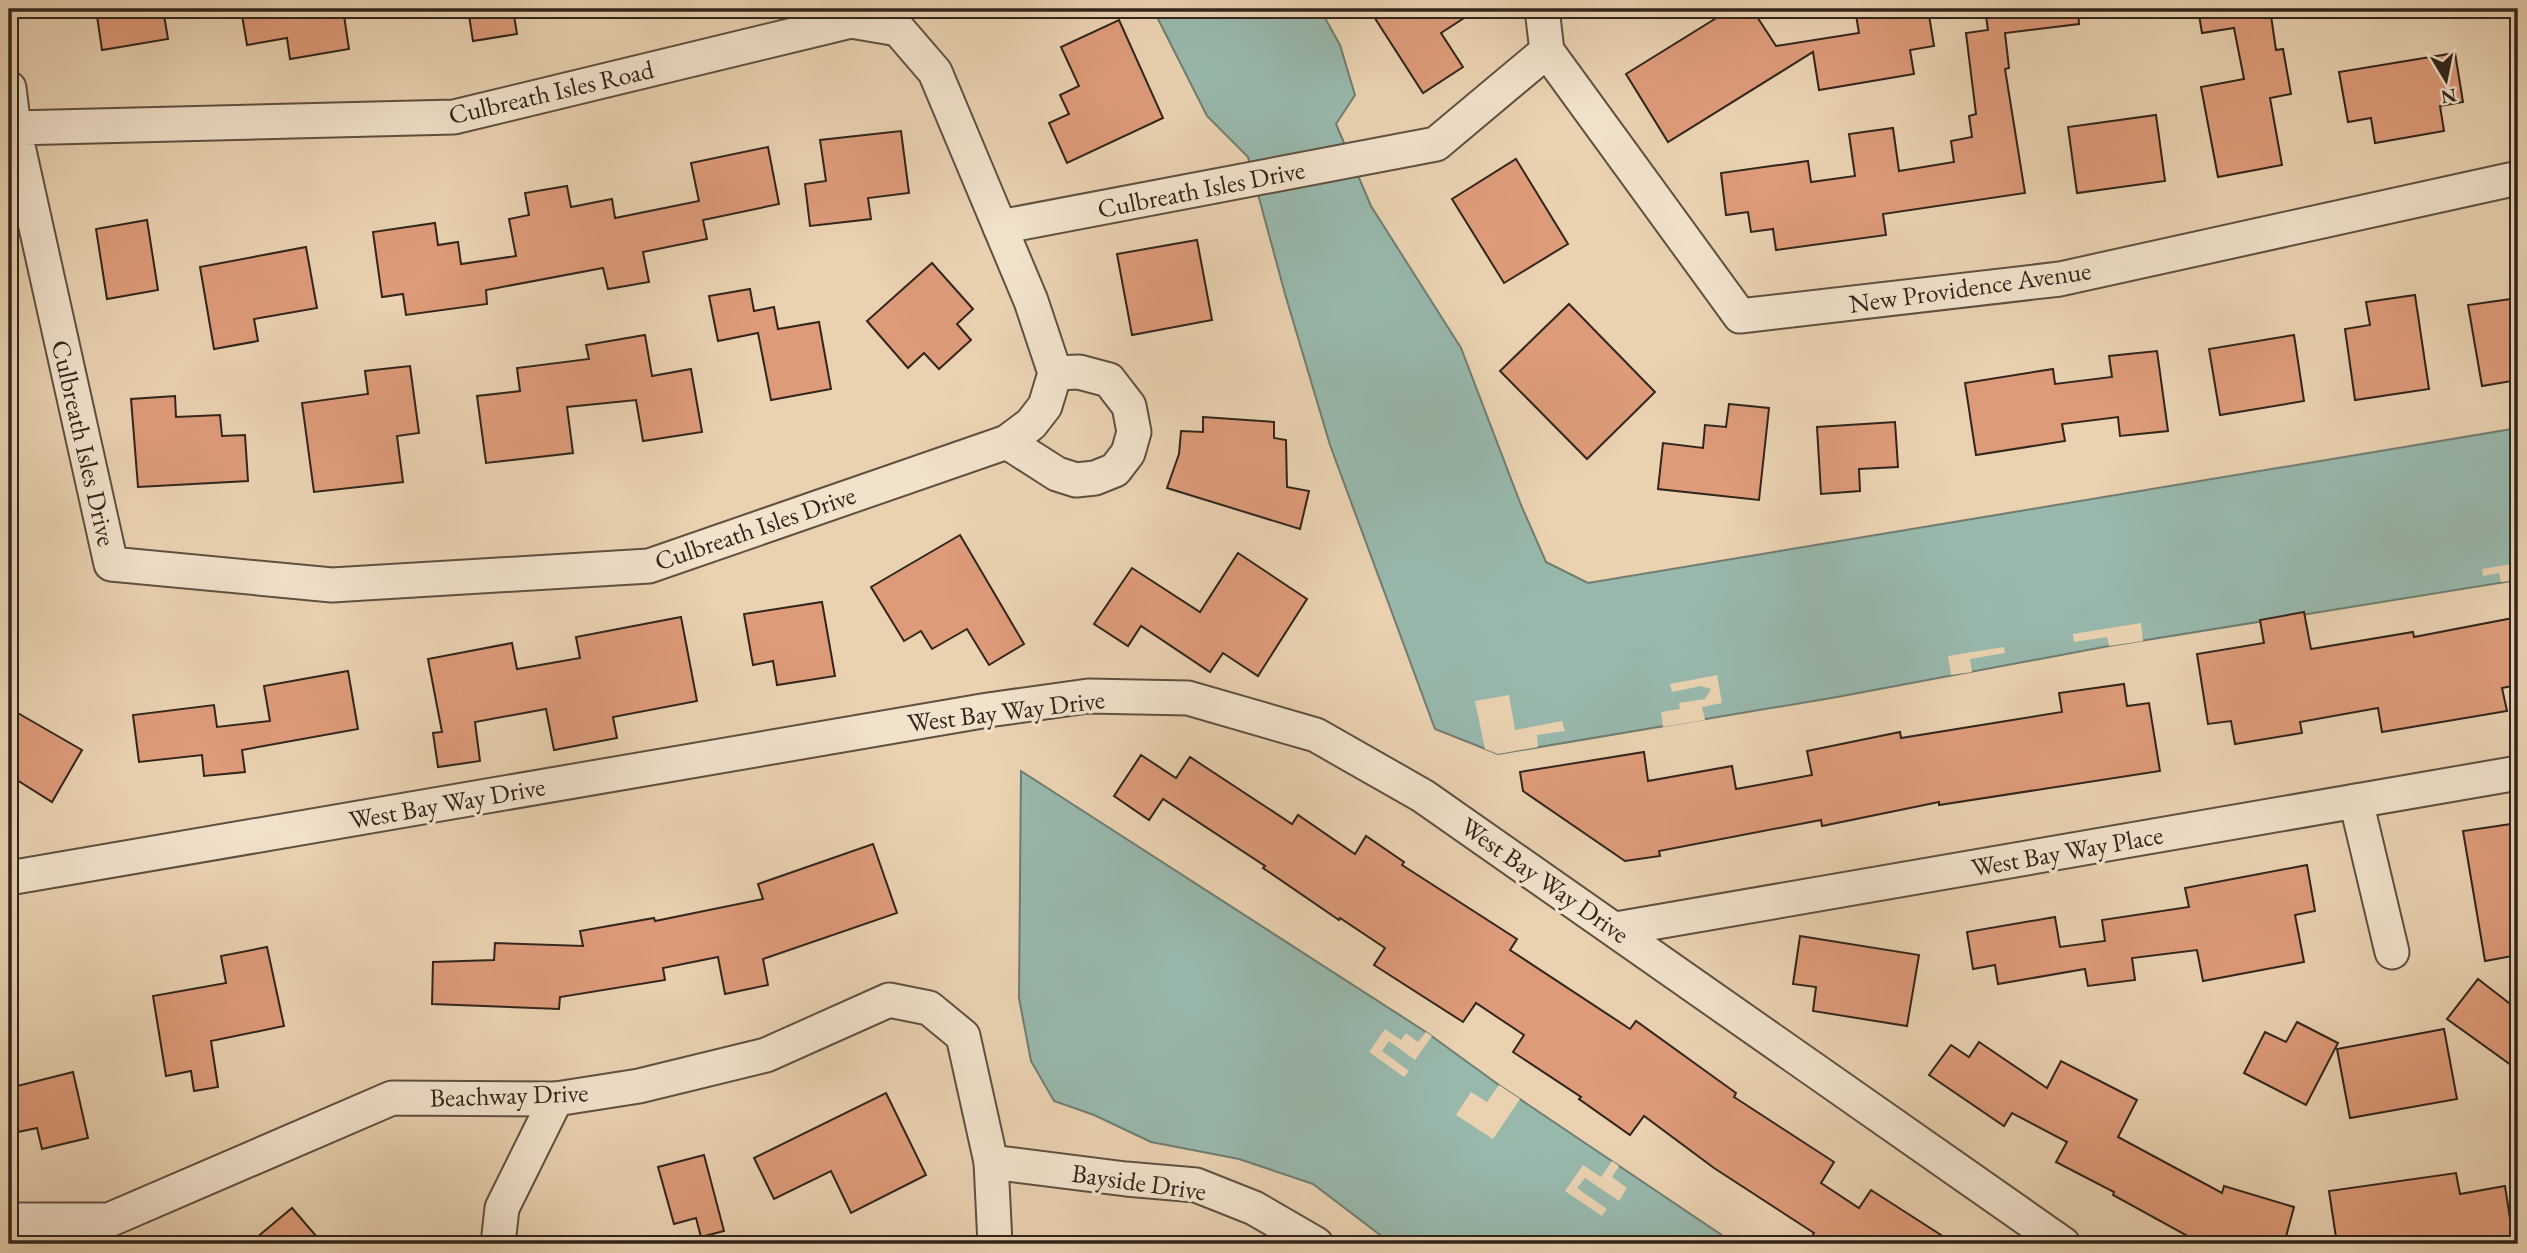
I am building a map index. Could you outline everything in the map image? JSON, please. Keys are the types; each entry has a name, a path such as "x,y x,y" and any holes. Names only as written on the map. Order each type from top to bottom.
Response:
{"street":[{"path":"1542,9 1548,51"},
{"name":"Culbreath Isles Road","path":"14,128 454,117 850,21 898,29 935,72 1000,227"},
{"name":"Culbreath Isles Drive","path":"1000,227 1436,144 1548,51"},
{"name":"New Providence Avenue","path":"1548,51 1740,316 2060,279 2518,178"},
{"path":"9,88 14,128"},
{"name":"Culbreath Isles Drive","path":"14,128 111,564 332,585 649,566 1007,442 1031,424 1045,406 1055,373"},
{"path":"1000,227 1031,301 1055,373 1079,372 1109,380 1129,406 1134,432 1128,453 1115,470 1095,478 1076,480 1058,474 1007,442"},
{"name":"West Bay Way Drive","path":"9,878 988,710 1087,696 1188,698 1316,735 1423,796 2063,1244"},
{"name":"West Bay Way Place","path":"1616,929 2518,773"},
{"path":"2356,801 2392,952"},
{"name":"Beachway Drive","path":"9,1220 109,1220 392,1098 556,1099 639,1086 766,1055 889,1000 929,1008 963,1036 991,1161 995,1244"},
{"path":"498,1244 502,1208 556,1099"},
{"name":"Bayside Drive","path":"991,1161 1126,1179 1196,1185 1254,1208 1317,1244"}],"shaded area":[{"path":"1153,9 1320,9 1340,45 1355,95 1336,124 1371,206 1461,348 1521,505 1546,562 1588,583 2518,428 2518,580 2109,646 1837,697 1498,754 1435,729 1330,445 1248,157 1207,116"},
{"path":"1021,771 1426,1032 1499,1085 1735,1244 1392,1244 1313,1184 1239,1159 1151,1142 1094,1115 1054,1101 1031,1061 1019,998"}],"pier":[{"path":"2518,563 2518,580 2501,582 2499,573 2483,576 2482,569"},
{"path":"2141,623 2143,641 2109,646 2107,637 2074,642 2073,634"},
{"path":"2004,647 2005,653 1970,659 1972,672 1951,675 1948,656"},
{"path":"1717,675 1722,703 1702,707 1705,720 1663,727 1661,712 1680,709 1679,703 1705,699 1711,689 1701,686 1672,692 1670,684"},
{"path":"1509,695 1515,730 1562,721 1565,731 1537,735 1538,747 1498,754 1485,749 1475,701"},
{"path":"1385,1029 1401,1040 1406,1033 1418,1042 1426,1032 1432,1036 1415,1060 1389,1041 1382,1051 1409,1071 1404,1077 1369,1052"},
{"path":"1499,1085 1520,1099 1493,1139 1456,1115 1471,1092 1487,1102"},
{"path":"1612,1161 1619,1166 1612,1177 1627,1188 1619,1201 1585,1178 1577,1188 1607,1209 1602,1216 1565,1191 1583,1165 1601,1177"}],"building":[{"path":"96,9 163,9 168,39 102,50"},
{"path":"241,9 343,9 349,49 290,59 287,38 247,45"},
{"path":"468,9 513,9 517,34 473,41"},
{"path":"1369,9 1478,9 1441,33 1463,67 1423,93"},
{"path":"1731,9 1752,9 1776,46 1859,33 1855,9 1928,9 1934,46 1910,50 1914,74 1819,90 1813,52 1668,142 1626,74"},
{"path":"1985,9 2078,9 2079,24 2005,33 2009,68 2005,69 2025,193 1883,214 1886,235 1776,250 1773,229 1751,232 1748,212 1726,215 1721,173 1808,161 1811,182 1855,176 1849,134 1893,128 1899,171 1954,162 1951,141 1972,137 1969,116 1976,114 1966,33 1988,30"},
{"path":"2198,9 2270,9 2276,50 2283,49 2291,94 2270,98 2282,165 2218,177 2201,87 2244,79 2234,28 2202,33"},
{"path":"1119,20 1163,118 1067,163 1049,123 1069,114 1060,95 1079,86 1061,47"},
{"path":"2455,53 2463,102 2440,106 2444,131 2375,143 2371,118 2348,122 2339,72"},
{"path":"2156,115 2165,181 2077,193 2068,127"},
{"path":"901,131 909,193 868,198 871,219 810,226 805,184 826,181 820,140"},
{"path":"768,147 779,204 703,220 707,239 643,252 649,282 608,289 603,268 486,290 487,304 406,315 403,294 382,297 373,232 435,223 438,245 458,242 461,264 516,256 509,219 529,215 525,193 567,186 571,207 612,199 615,218 699,201 691,163"},
{"path":"1516,159 1568,244 1504,283 1452,199"},
{"path":"147,220 158,290 107,299 96,229"},
{"path":"1197,240 1212,320 1132,335 1117,254"},
{"path":"306,247 317,308 254,319 258,341 214,349 200,267"},
{"path":"932,263 973,309 957,324 971,340 939,369 924,353 908,368 867,321"},
{"path":"750,289 754,311 774,307 778,329 819,322 831,389 771,400 758,333 718,341 709,296"},
{"path":"2415,295 2429,389 2355,400 2345,329 2370,325 2366,302"},
{"path":"2518,298 2518,380 2482,386 2468,305"},
{"path":"1569,304 1655,392 1587,459 1500,371"},
{"path":"645,335 652,376 691,369 702,432 643,441 636,400 567,407 573,453 486,463 477,396 520,391 517,368 589,359 586,345"},
{"path":"2294,335 2304,401 2220,415 2209,349"},
{"path":"2157,351 2168,431 2120,436 2118,417 2062,424 2065,441 1976,455 1965,383 2053,369 2055,384 2112,377 2109,356"},
{"path":"410,366 419,433 397,436 403,482 314,492 302,403 368,394 365,371"},
{"path":"175,396 176,417 220,415 222,436 245,435 248,481 138,487 131,399"},
{"path":"1729,404 1769,408 1759,500 1658,489 1663,443 1703,448 1705,425 1726,427"},
{"path":"1203,417 1274,422 1274,438 1286,440 1287,487 1309,491 1300,529 1167,488 1179,454 1181,431 1203,432"},
{"path":"1895,422 1898,467 1859,469 1860,491 1821,494 1817,427"},
{"path":"960,535 1024,644 989,665 967,629 932,649 921,631 904,641 871,587"},
{"path":"1238,553 1307,599 1258,676 1223,653 1210,672 1141,626 1128,646 1094,624 1132,568 1200,612"},
{"path":"822,602 835,676 777,685 773,661 753,665 744,614"},
{"path":"2304,612 2311,649 2413,632 2414,637 2518,617 2518,685 2502,688 2507,711 2382,732 2378,708 2300,722 2302,733 2235,744 2231,721 2208,724 2197,654 2264,643 2260,620"},
{"path":"681,617 697,701 613,717 617,738 554,750 546,709 475,722 480,761 438,767 433,733 442,732 428,659 512,643 517,669 580,658 576,637"},
{"path":"348,671 358,729 242,750 245,772 204,776 202,755 139,762 133,715 214,705 217,727 270,721 264,686"},
{"path":"2124,684 2127,706 2149,703 2160,771 1939,805 1939,802 1822,826 1821,820 1659,851 1660,856 1625,861 1523,791 1520,772 1644,752 1648,781 1732,766 1736,789 1812,775 1807,751 1900,732 1901,738 2062,712 2059,693"},
{"path":"9,708 82,750 52,802 9,775"},
{"path":"1141,755 1176,778 1190,757 1292,824 1298,815 1355,854 1366,836 1404,862 1402,865 1517,939 1510,950 1630,1029 1636,1021 1736,1093 1734,1097 1834,1162 1821,1183 1859,1208 1871,1190 1955,1244 1807,1244 1814,1233 1714,1168 1644,1116 1630,1135 1579,1099 1581,1097 1513,1052 1524,1035 1476,1003 1463,1022 1374,965 1385,948 1340,918 1339,920 1263,868 1265,866 1163,799 1149,820 1114,796"},
{"path":"2518,823 2518,955 2485,961 2463,831"},
{"path":"873,844 897,913 763,959 768,985 725,994 718,957 663,968 665,980 560,997 559,1009 432,1004 433,962 494,960 495,943 583,946 580,931 654,918 655,921 763,899 758,884"},
{"path":"2307,865 2315,911 2295,915 2304,962 2203,981 2197,950 2132,958 2135,980 2088,986 2085,969 1998,984 1995,965 1973,969 1967,932 2055,917 2060,947 2105,941 2102,920 2189,907 2185,888"},
{"path":"1800,936 1919,955 1907,1026 1813,1011 1816,987 1793,984"},
{"path":"267,947 284,1026 211,1041 218,1087 194,1091 191,1071 166,1076 153,996 226,983 221,956"},
{"path":"2478,979 2518,1010 2518,1070 2447,1019"},
{"path":"2297,1022 2338,1043 2306,1105 2244,1073 2265,1032 2286,1042"},
{"path":"2444,1029 2457,1099 2350,1118 2337,1049"},
{"path":"1979,1042 2047,1088 2061,1061 2137,1100 2118,1137 2222,1193 2224,1186 2294,1207 2284,1244 2202,1244 2113,1195 2114,1192 2056,1162 2067,1142 2012,1113 2004,1126 1929,1075 1951,1045 1969,1057"},
{"path":"73,1072 88,1138 42,1149 37,1128 13,1133 9,1115 9,1088"},
{"path":"886,1093 926,1175 851,1213 831,1171 774,1199 754,1158"},
{"path":"704,1155 724,1231 701,1237 696,1218 674,1224 658,1167"},
{"path":"2456,1173 2460,1194 2505,1186 2514,1244 2446,1244 2445,1240 2423,1244 2422,1241 2399,1244 2337,1244 2329,1191"},
{"path":"292,1208 323,1244 249,1244"}]}
